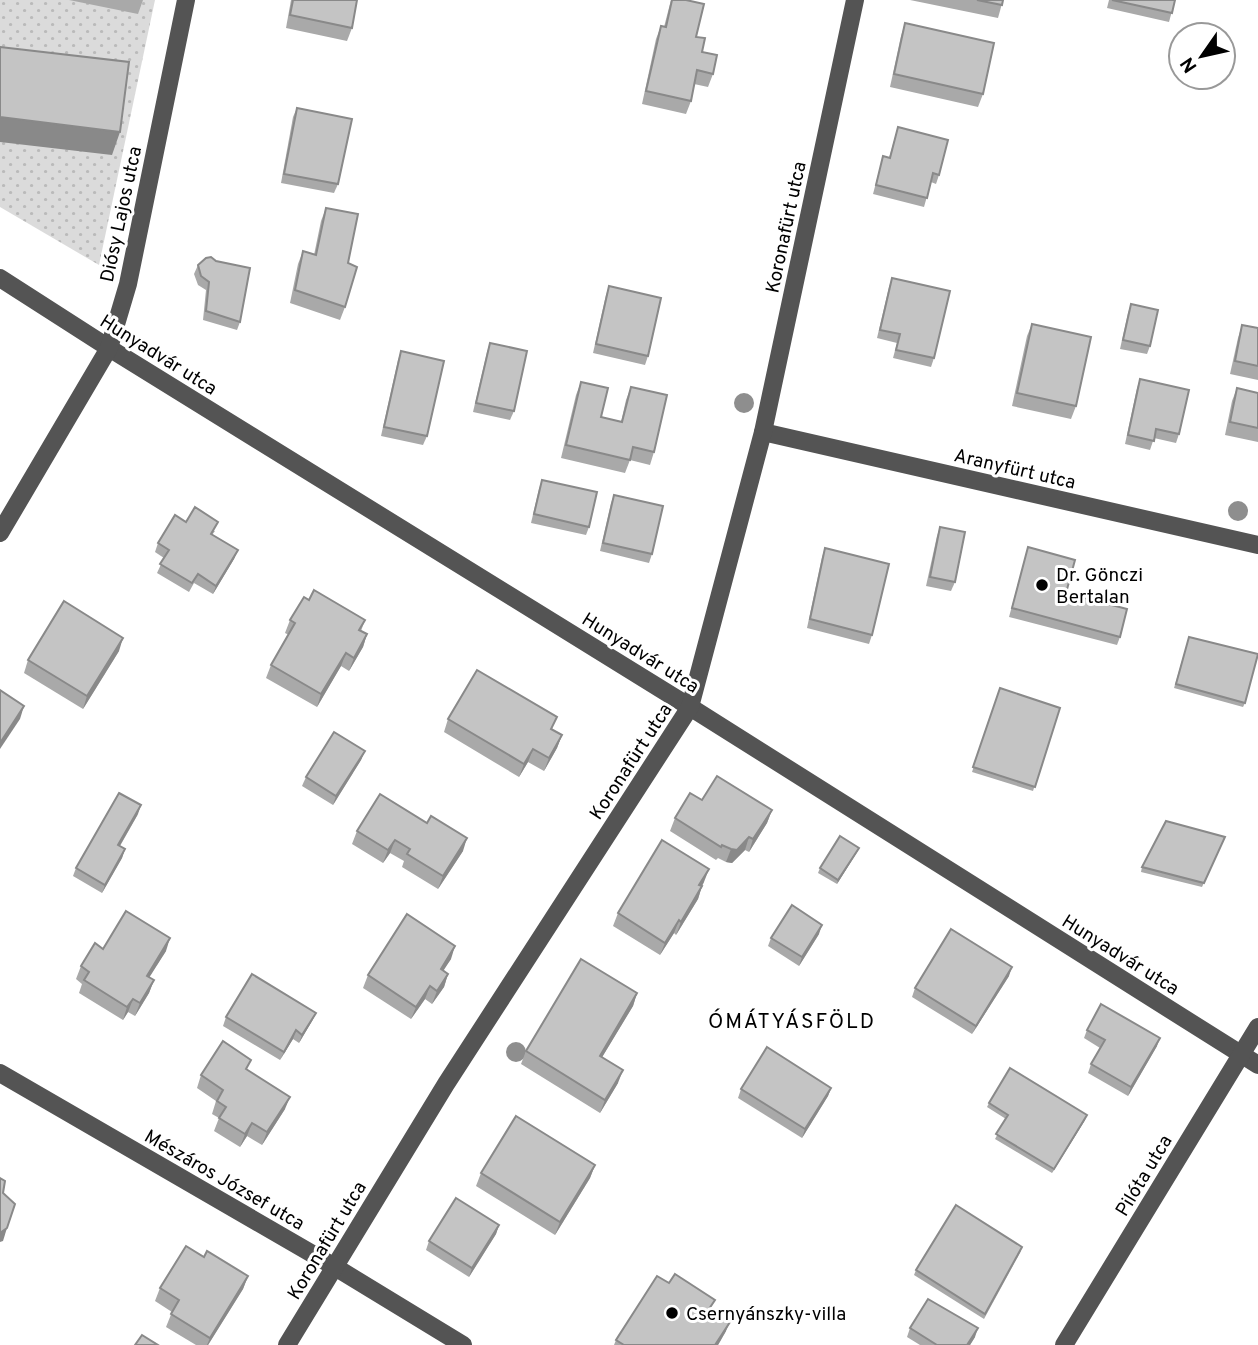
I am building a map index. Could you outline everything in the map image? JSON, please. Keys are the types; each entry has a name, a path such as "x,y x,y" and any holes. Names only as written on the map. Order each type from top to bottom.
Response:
{"street":[{"name":"Diósy Lajos utca","path":"0,533 109,348 128,284 186,0"},
{"name":"Koronafürt utca","path":"286,1345 446,1084 690,707 763,432 855,0"},
{"name":"Hunyadvár utca","path":"0,278 690,707 1258,1065"},
{"name":"Aranyfürt utca","path":"763,432 1258,545"},
{"name":"Pilóta utca","path":"1064,1345 1258,1027"},
{"name":"Mészáros József utca","path":"0,1073 335,1267 463,1345"}],"shaded area":[{"path":"0,0 155,0 99,265 0,207"}],"building":[{"path":"293,0 357,0 352,28 290,15"},
{"path":"672,0 704,4 696,37 705,38 702,52 717,55 713,74 697,70 691,101 646,91 661,26 666,27"},
{"path":"977,0 1003,0 1002,5"},
{"path":"1112,0 1175,0 1172,13"},
{"path":"905,23 994,43 983,94 894,74"},
{"path":"0,47 129,62 120,132 0,117"},
{"path":"297,108 352,119 338,184 284,174"},
{"path":"898,127 948,140 939,175 933,173 927,198 876,185 883,156 890,158"},
{"path":"326,208 358,214 348,263 357,267 345,307 295,290 303,251 316,255"},
{"path":"211,257 216,261 250,268 240,322 206,311 209,282 201,276 198,265"},
{"path":"892,278 950,291 934,358 896,350 900,334 880,330"},
{"path":"609,286 661,298 648,356 596,344"},
{"path":"1131,304 1158,310 1150,346 1123,340"},
{"path":"1032,324 1091,337 1076,406 1017,393"},
{"path":"1242,325 1258,328 1258,366 1235,361"},
{"path":"490,343 527,351 514,411 476,403"},
{"path":"401,351 444,361 427,436 384,427"},
{"path":"1140,379 1189,390 1179,434 1156,429 1154,441 1128,435"},
{"path":"581,382 608,388 601,417 622,422 631,387 667,395 654,452 633,447 630,460 566,445"},
{"path":"1237,388 1258,393 1258,428 1230,422"},
{"path":"542,480 597,492 589,527 534,514"},
{"path":"614,495 663,506 652,554 603,543"},
{"path":"195,507 218,522 211,534 238,550 216,586 198,574 192,583 160,564 169,550 158,543 175,515 186,522"},
{"path":"940,527 965,532 955,582 930,577"},
{"name":"Dr. Gönczi Bertalan","path":"1028,547 1075,560 1066,593 1127,609 1120,637 1012,608"},
{"path":"825,548 889,564 872,635 810,619"},
{"path":"314,590 365,620 359,630 367,634 354,658 346,653 321,694 271,665 295,623 290,620 304,597 309,600"},
{"path":"64,601 123,638 87,696 28,660"},
{"path":"1189,637 1258,654 1245,703 1176,684"},
{"path":"477,670 557,717 551,729 562,735 549,758 533,749 524,764 448,719"},
{"path":"1000,688 1060,708 1035,787 973,767"},
{"path":"0,690 24,706 0,743"},
{"path":"334,732 365,751 336,796 306,777"},
{"path":"717,776 772,810 753,839 749,837 737,850 722,845 721,847 675,818 690,793 702,800"},
{"path":"119,793 141,805 118,845 125,849 105,885 76,868"},
{"path":"380,794 427,823 431,816 467,838 443,876 407,854 410,849 395,840 388,850 357,831"},
{"path":"1166,821 1225,837 1204,883 1142,867"},
{"path":"840,836 859,848 838,880 820,868"},
{"path":"662,840 709,869 681,922 679,920 665,943 618,913"},
{"path":"792,905 822,925 802,957 771,938"},
{"path":"126,911 170,938 147,976 154,980 140,1003 133,999 127,1007 84,980 89,972 81,966 95,943 103,949"},
{"path":"407,914 455,946 441,969 448,974 437,991 430,986 416,1007 368,975"},
{"path":"951,929 1012,967 976,1026 915,988"},
{"path":"581,959 637,993 600,1056 623,1070 605,1100 526,1051"},
{"path":"252,974 316,1013 302,1035 296,1030 284,1052 226,1017"},
{"path":"1101,1004 1160,1038 1131,1087 1091,1064 1105,1040 1087,1030"},
{"path":"223,1041 251,1060 246,1069 290,1097 267,1132 252,1123 245,1134 219,1118 226,1107 217,1101 223,1090 201,1075"},
{"path":"767,1047 831,1088 805,1129 741,1089"},
{"path":"1010,1068 1087,1115 1054,1169 996,1134 1008,1115 989,1103"},
{"path":"516,1116 595,1165 560,1222 481,1173"},
{"path":"0,1178 5,1181 3,1193 15,1204 7,1228 0,1233"},
{"path":"456,1198 499,1225 472,1268 429,1241"},
{"path":"956,1205 1022,1247 985,1314 916,1270"},
{"path":"186,1246 204,1257 207,1251 248,1276 210,1338 171,1314 179,1300 160,1288"},
{"name":"Csernyánszky-villa","path":"675,1274 715,1300 709,1309 730,1322 715,1345 624,1345 616,1340 657,1276 669,1283"},
{"path":"928,1299 978,1328 967,1345 937,1345 910,1328"},
{"path":"142,1335 158,1345 135,1345"}],"place":[{"name":"Dr. Gönczi Bertalan","path":"1042,585"},
{"name":"Csernyánszky-villa","path":"672,1313"}],"district":[{"name":"ÓMÁTYÁSFÖLD","path":"792,1021"}]}
